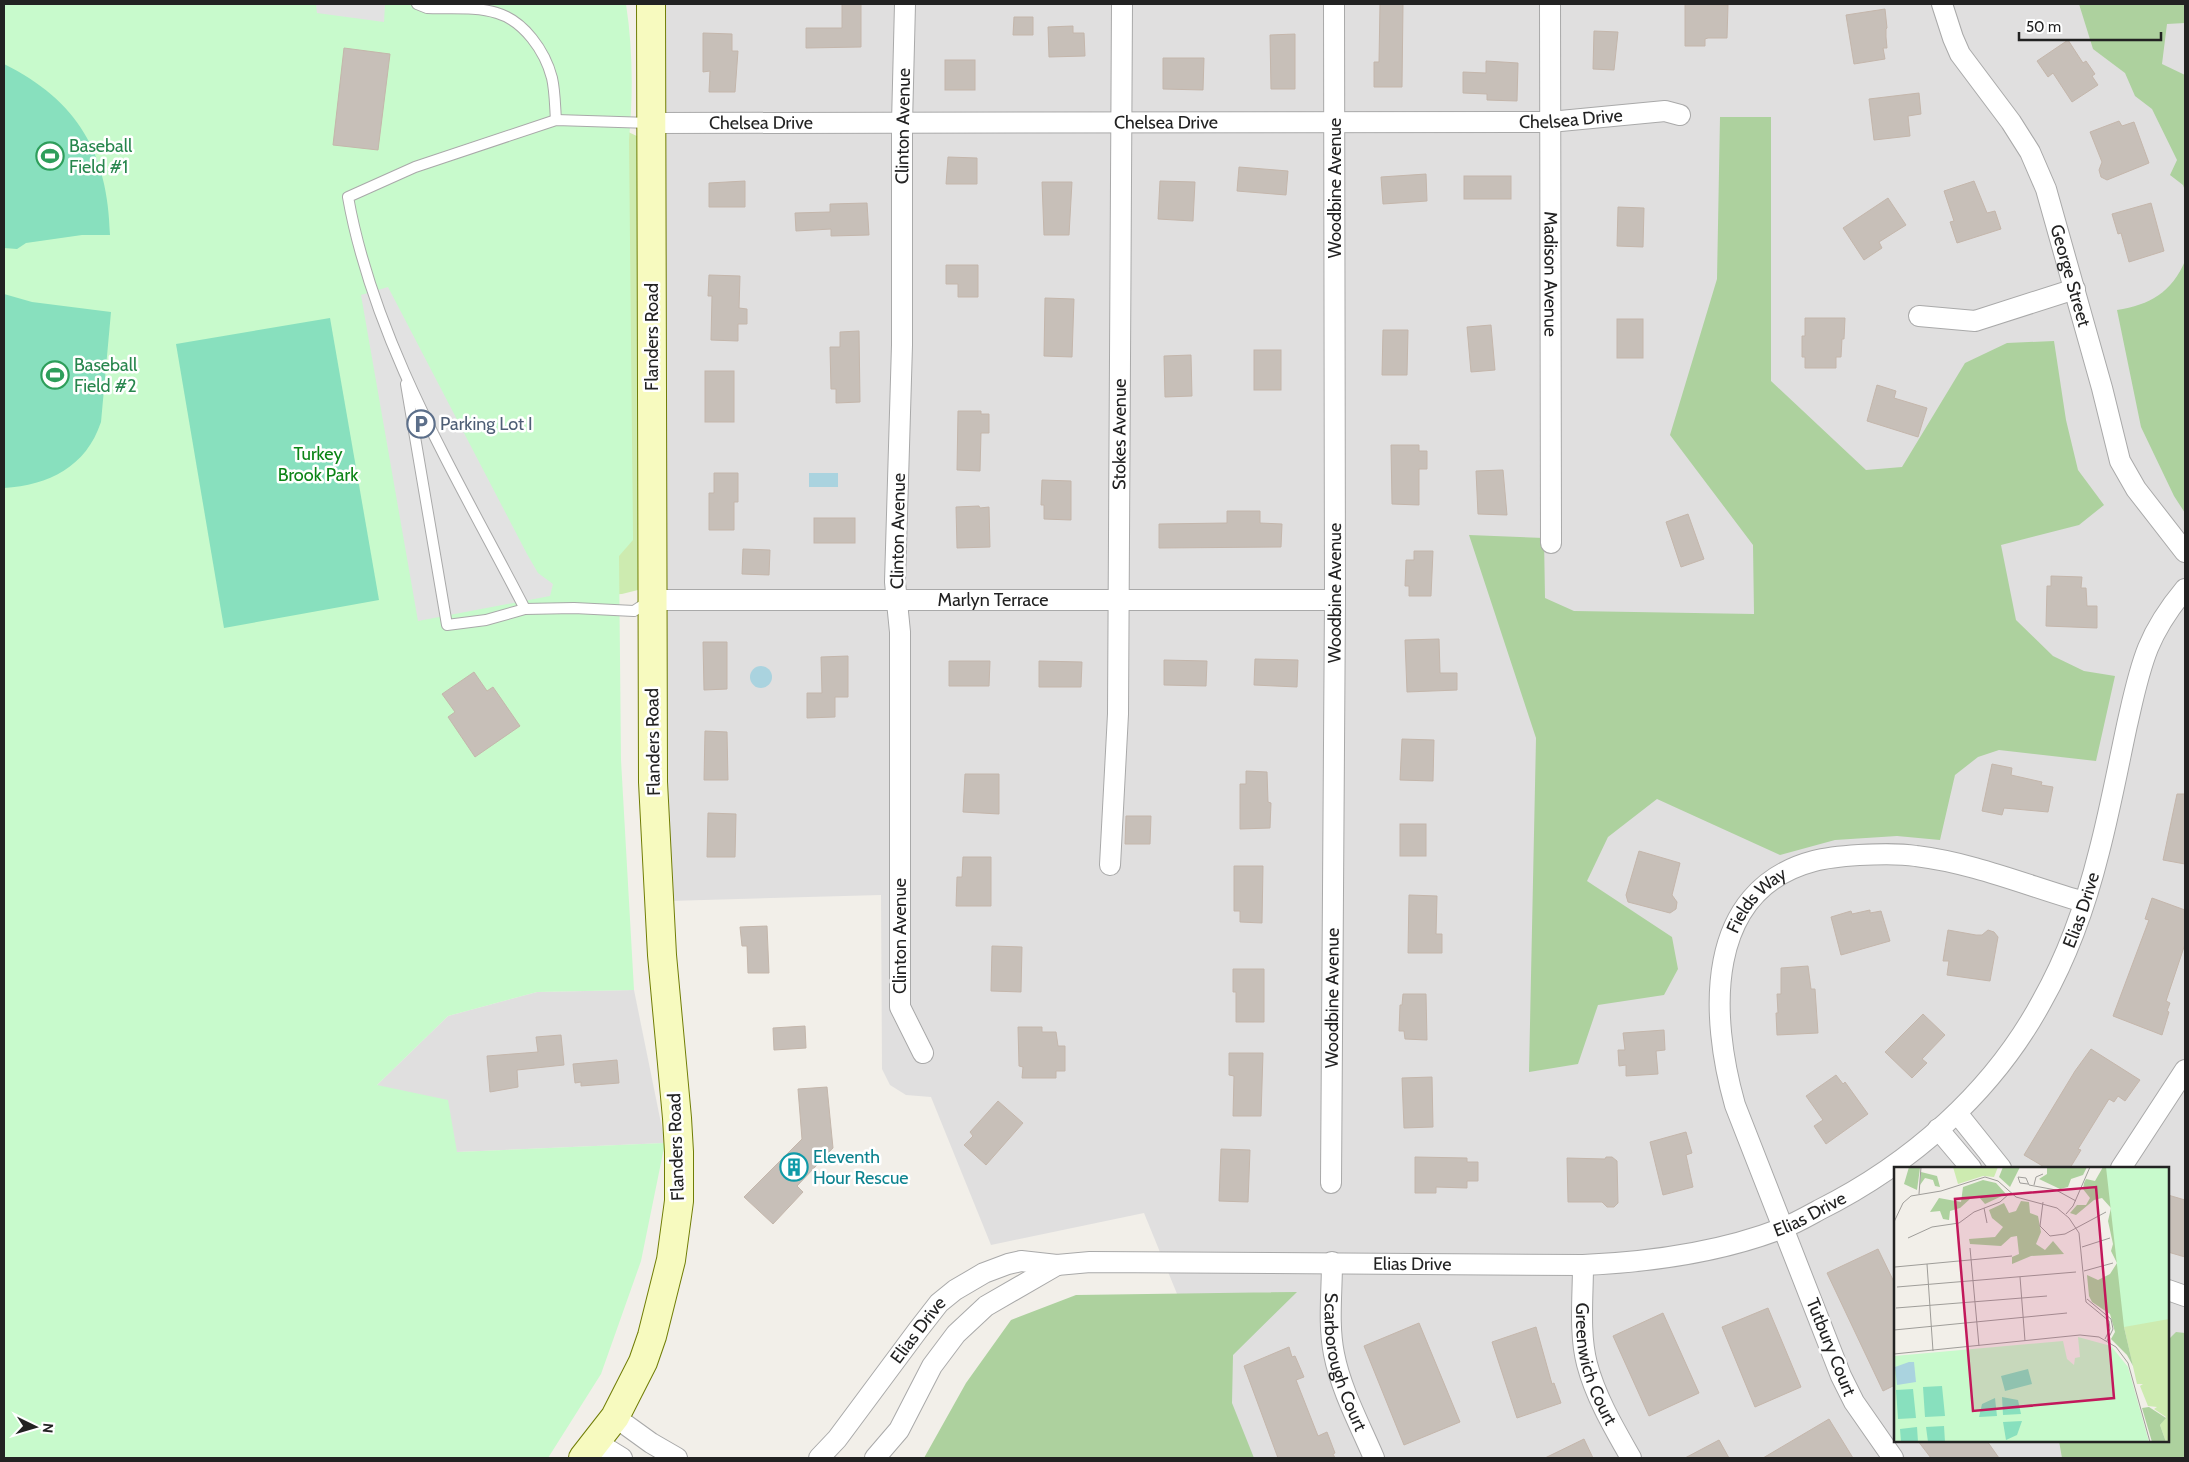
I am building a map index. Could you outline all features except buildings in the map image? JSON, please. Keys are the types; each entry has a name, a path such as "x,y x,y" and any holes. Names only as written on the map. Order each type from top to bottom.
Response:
{"main road":[{"name":"Flanders Road","path":"589,1450 615,1416 643,1362 652,1336 671,1260 679,1186 678,1118 662,956 654,815 651,4"}],"street":[{"name":"Clinton Avenue","path":"905,4 902,123 902,345 895,582 900,632 900,1006 923,1053"},
{"name":"Stokes Avenue","path":"1110,865 1118,714 1117,601 1122,4"},
{"name":"Woodbine Avenue","path":"1331,1183 1335,600 1334,4"},
{"name":"Madison Avenue","path":"1550,4 1551,543"},
{"name":"George Street","path":"1942,4 1960,54 2011,122 2039,170 2054,213 2075,289 2118,456 2136,488 2185,552"},
{"name":"Chelsea Drive","path":"651,123 1550,122 1665,111 1680,114"},
{"path":"1919,316 1975,321 2075,289"},
{"name":"Elias Drive","path":"819,1458 837,1439 939,1304 955,1290 984,1273 1008,1264 1021,1261 1057,1265 1090,1262 1583,1265 1631,1263 1682,1256 1732,1244 1784,1228 1858,1189 1897,1164 1957,1113 2012,1048 2041,1003 2060,965 2084,902 2100,848 2138,676 2156,631 2170,608 2185,589"},
{"name":"Marlyn Terrace","path":"652,600 1335,600"},
{"name":"Fields Way","path":"1784,1228 1735,1105 1722,1045 1720,986 1722,962 1736,922 1751,900 1777,878 1813,861 1882,854 1918,856 1952,862 2084,902"},
{"path":"2122,1167 2185,1070"},
{"path":"1957,1113 2000,1167"},
{"path":"1938,1129 1970,1167"},
{"name":"Tutbury Court","path":"1784,1228 1841,1376 1854,1402 1893,1458"},
{"name":"Scarborough Court","path":"1332,1262 1331,1315 1334,1354 1338,1370 1374,1458"},
{"name":"Elias Drive","path":"876,1458 898,1430 932,1366 956,1334 986,1306 1057,1265"},
{"name":"Greenwich Court","path":"1583,1265 1583,1335 1586,1363 1596,1392 1631,1458"},
{"path":"2169,1290 2185,1296"},
{"path":"615,1416 651,1443 677,1458"},
{"path":"589,1450 622,1458"}],"lane":[{"path":"417,4 427,8 496,13 521,27 532,39 548,65 552,80 556,120"},
{"path":"525,609 404,375 357,240 348,197 415,167 556,120 651,123"},
{"path":"404,375 447,625 486,620 525,609 634,610 652,600"}],"shaded area":[{"path":"316,4 385,4 384,22 317,13"},
{"path":"663,4 2185,4 2185,1458 1244,1458 1144,1213 991,1245 931,1097 906,1095 890,1085 882,1069 881,895 669,901 665,764"},
{"name":"Parking Lot I","path":"388,287 527,554 538,573 553,584 550,596 418,621 361,295"},
{"path":"634,990 665,1143 457,1152 377,1085 448,1016 537,992"}],"green space":[{"name":"Turkey Brook Park","path":"4,4 626,4 632,72 629,140 633,540 619,556 621,760 634,990 537,992 448,1016 377,1085 448,1100 457,1152 665,1143 641,1261 601,1374 548,1458 4,1458"},
{"path":"2079,4 2185,4 2185,23 2167,24 2162,64 2185,75 2185,191 2183,185 2170,175 2177,160 2152,109 2135,96 2125,73 2093,49"},
{"name":"Baseball Field #1","path":"4,64 30,79 52,95 70,113 84,133 95,155 103,179 108,206 110,235 82,235 26,243 17,249 4,248"},
{"path":"1720,117 1771,117 1771,381 1866,470 1902,467 1965,363 2007,343 2054,341 2066,420 2078,470 2104,505 2079,525 2001,545 2016,620 2053,656 2084,671 2115,676 2096,761 1999,750 1978,757 1955,775 1940,840 1897,836 1835,840 1780,855 1657,799 1608,837 1587,881 1672,937 1678,969 1664,995 1598,1005 1578,1064 1529,1072 1536,738 1469,535 1544,538 1545,598 1574,611 1754,614 1753,545 1670,435 1717,279"},
{"path":"624,130 641,138 642,589 622,594 575,596"},
{"path":"2185,261 2185,513 2174,496 2141,427 2117,310 2140,305 2158,295 2174,281"},
{"name":"Baseball Field #2","path":"4,294 32,302 111,312 101,422 94,438 76,462 64,471 36,483 4,488"},
{"path":"330,318 379,600 224,628 176,344"},
{"path":"1297,1292 1233,1355 1232,1403 1254,1458 924,1458 966,1383 1011,1320 1076,1295"},
{"path":"2176,1332 2185,1333 2185,1458 2062,1458 2059,1442 2169,1442 2169,1339"}],"water":[{"path":"809,473 838,473 838,487 809,487"},
{"path":"761,666 769,669 772,677 769,685 761,688 753,685 750,677 753,669"}],"place":[{"name":"Baseball Field #1","path":"50,156"},
{"name":"Baseball Field #2","path":"55,375"},
{"name":"Parking Lot I","path":"421,424"},
{"name":"Eleventh Hour Rescue","path":"794,1167"}]}
